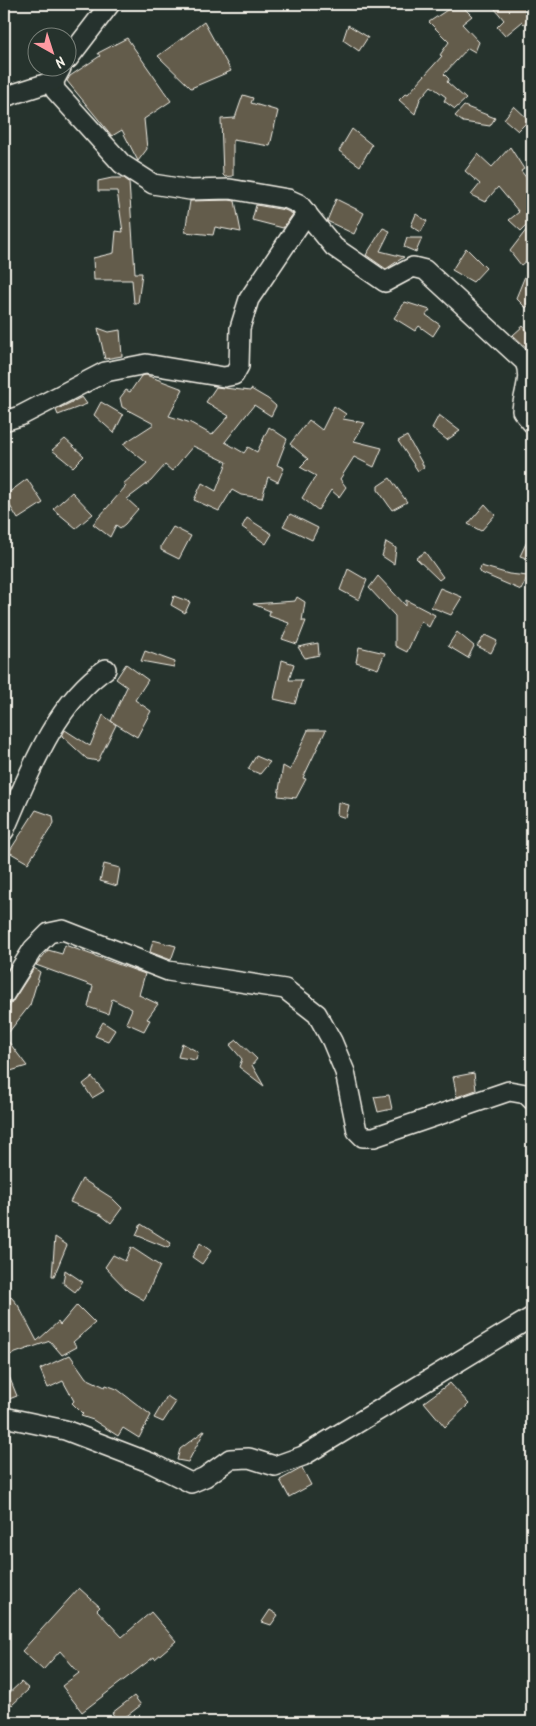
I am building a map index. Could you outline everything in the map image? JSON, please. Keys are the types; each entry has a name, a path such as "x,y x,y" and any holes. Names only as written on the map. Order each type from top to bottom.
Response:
{"street":[{"path":"78,45 110,4"},
{"path":"4,96 47,78"},
{"path":"57,78 56,90 104,145 122,164 153,184 190,190 230,189 288,199 299,204 334,247 385,282 413,266 426,270 525,362 530,373 522,398 522,411 532,423"},
{"path":"4,421 20,416 105,372 146,364 224,377 234,375 239,366 240,328 249,300 307,213"},
{"path":"4,831 52,730 76,694 88,680 106,669"},
{"path":"4,995 33,949 49,933 63,930 168,972 285,989 316,1014 332,1041 345,1072 357,1131 363,1137 374,1137 509,1090 526,1094 532,1100"},
{"path":"4,1417 74,1433 151,1463 191,1483 205,1477 230,1459 249,1458 275,1466 303,1456 532,1317"}],"building":[{"path":"456,4 460,4 472,16 462,24 479,42 475,52 468,48 444,74 449,79 447,82 466,99 455,109 444,101 446,97 431,86 420,99 415,114 399,100 406,93 408,94 442,56 440,55 449,42 429,22"},
{"path":"491,4 532,4 532,13 524,24 522,22 505,36 497,27 504,20"},
{"path":"204,22 231,71 191,88 158,56"},
{"path":"348,25 368,37 359,51 343,40"},
{"path":"127,38 171,101 144,119 147,149 138,161 122,130 112,136 67,81 69,78 78,78 78,71 100,56 98,53"},
{"path":"243,95 253,98 251,103 278,111 270,146 233,140 233,176 225,177 223,175 221,119 235,118"},
{"path":"464,106 495,118 490,126 463,122 455,116"},
{"path":"514,106 529,120 518,131 504,119"},
{"path":"352,129 372,145 360,166 339,151"},
{"path":"510,147 524,169 521,171 532,185 532,220 521,231 509,220 519,212 498,187 485,202 471,195 480,184 465,171 478,154 492,167"},
{"path":"124,178 129,182 135,273 142,273 138,303 134,303 132,280 94,280 93,258 114,253 116,231 123,232 117,191 98,191 98,181"},
{"path":"336,199 364,213 354,234 327,221"},
{"path":"190,201 235,201 241,232 215,227 213,235 185,232"},
{"path":"256,205 285,210 293,214 283,228 252,220"},
{"path":"416,214 427,221 421,232 411,226"},
{"path":"383,228 390,231 380,251 404,257 386,269 366,255"},
{"path":"527,229 532,236 532,256 521,265 510,251"},
{"path":"407,238 422,238 416,252 404,247"},
{"path":"466,248 486,268 473,282 452,270"},
{"path":"532,259 532,301 526,308 516,298"},
{"path":"405,302 430,310 426,315 440,325 433,336 419,326 415,331 394,318"},
{"path":"523,326 532,336 532,353 513,335"},
{"path":"98,328 109,332 120,330 122,356 105,359"},
{"path":"146,375 183,389 169,416 191,423 212,435 229,416 206,402 216,387 250,391 251,389 268,399 276,406 271,416 254,405 225,442 244,453 248,447 257,452 269,427 287,439 277,465 284,468 278,482 268,477 262,498 241,495 232,490 219,511 194,500 202,483 216,491 227,462 193,446 172,471 165,465 151,481 127,499 138,509 120,528 116,525 110,537 93,524 126,486 123,484 147,463 123,444 154,424 122,407 120,398 126,390 130,392 141,376"},
{"path":"82,397 87,404 58,415 56,410"},
{"path":"101,402 123,415 114,433 94,415"},
{"path":"334,406 346,414 343,419 365,423 354,441 382,448 374,467 354,457 340,479 346,487 339,497 331,490 318,510 302,498 316,476 300,467 308,459 290,444 309,420 322,430"},
{"path":"439,415 460,431 447,440 432,428"},
{"path":"407,436 424,467 418,471 398,441"},
{"path":"65,439 84,456 73,467 52,450"},
{"path":"390,478 407,502 392,510 378,490 378,486"},
{"path":"27,479 43,503 18,519 4,496"},
{"path":"72,492 93,514 76,528 53,509"},
{"path":"485,504 495,515 481,531 468,524"},
{"path":"290,514 318,528 312,540 283,526"},
{"path":"247,518 272,534 266,544 242,527"},
{"path":"173,527 191,536 179,559 161,550 161,546"},
{"path":"532,531 532,560 520,556"},
{"path":"386,542 396,548 394,564 382,556"},
{"path":"425,552 443,577 439,580 416,558"},
{"path":"481,566 509,574 528,576 521,590 479,572"},
{"path":"348,569 367,580 359,600 340,590"},
{"path":"378,576 406,606 406,600 435,615 429,627 421,621 407,652 395,646 395,616 369,588"},
{"path":"440,588 462,597 451,615 431,607"},
{"path":"174,596 190,602 185,613 171,605"},
{"path":"297,597 305,602 302,621 306,621 297,644 282,639 289,623 269,616 270,611 253,604 295,601"},
{"path":"457,632 474,646 468,658 448,646"},
{"path":"485,635 497,641 491,653 477,646"},
{"path":"318,643 319,655 305,658 298,647"},
{"path":"359,647 385,653 378,669 356,662"},
{"path":"145,651 175,662 174,667 141,661"},
{"path":"282,660 294,664 289,680 302,680 295,704 274,699"},
{"path":"126,664 148,680 135,700 151,711 137,737 111,721 127,687 116,679"},
{"path":"103,715 116,725 98,761 87,759 62,736 65,730 90,746"},
{"path":"308,730 326,730 303,778 306,779 296,798 278,796 283,766 290,770"},
{"path":"256,756 270,762 260,774 248,769"},
{"path":"338,802 349,805 346,818 337,815"},
{"path":"36,810 53,816 54,823 28,863 9,852"},
{"path":"104,864 120,868 117,886 100,881"},
{"path":"153,940 176,946 171,960 150,952"},
{"path":"65,945 145,974 139,995 158,1004 147,1019 150,1020 144,1031 126,1023 132,1009 112,999 108,1014 88,1007 93,986 36,965 48,950 62,954"},
{"path":"34,968 40,972 30,1005 5,1037 27,1066 4,1073 4,1015"},
{"path":"103,1022 115,1030 108,1041 95,1036"},
{"path":"237,1040 257,1059 252,1065 264,1086 239,1067 242,1059 230,1045"},
{"path":"182,1043 198,1052 196,1060 178,1057"},
{"path":"474,1073 476,1090 457,1097 453,1077"},
{"path":"92,1077 104,1091 92,1098 83,1084"},
{"path":"389,1095 392,1109 378,1112 374,1097"},
{"path":"82,1179 112,1198 122,1208 111,1223 101,1215 70,1202"},
{"path":"141,1224 171,1243 168,1248 136,1235"},
{"path":"55,1237 67,1245 54,1276 52,1276"},
{"path":"200,1243 211,1251 202,1264 192,1257"},
{"path":"131,1247 160,1266 144,1300 128,1291 105,1267 113,1255 125,1261"},
{"path":"65,1270 83,1282 75,1292 63,1283"},
{"path":"11,1297 18,1305 37,1341 58,1322 60,1325 77,1305 95,1323 73,1342 77,1347 62,1355 50,1341 4,1357 4,1299"},
{"path":"70,1355 86,1378 105,1387 106,1385 117,1389 151,1415 139,1438 123,1428 118,1436 93,1420 81,1416 83,1414 72,1403 74,1401 63,1381 48,1388 40,1369"},
{"path":"4,1364 17,1396 4,1401"},
{"path":"450,1383 469,1404 445,1427 424,1402"},
{"path":"167,1396 176,1402 163,1422 154,1418"},
{"path":"205,1430 188,1462 177,1460 180,1449"},
{"path":"302,1468 311,1485 289,1497 280,1480"},
{"path":"79,1588 100,1607 97,1610 122,1637 151,1612 176,1641 155,1659 154,1657 82,1712 62,1686 79,1673 60,1651 43,1670 22,1651"},
{"path":"270,1610 278,1615 271,1625 262,1622"},
{"path":"21,1682 29,1689 12,1705 5,1697"},
{"path":"134,1696 141,1705 119,1722 112,1713"}]}
